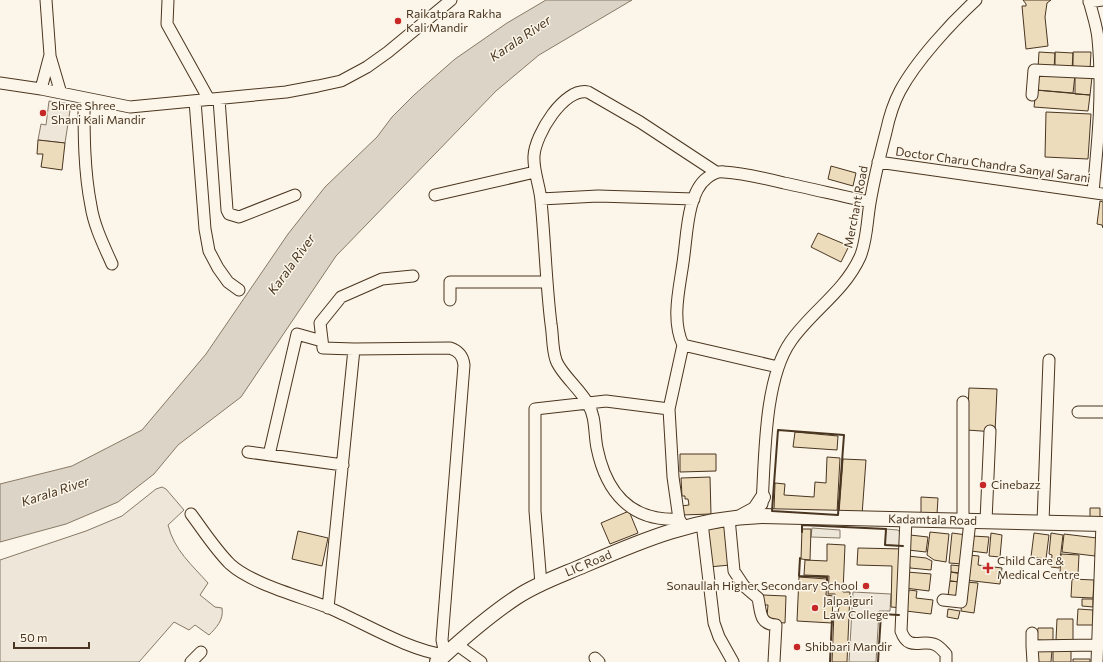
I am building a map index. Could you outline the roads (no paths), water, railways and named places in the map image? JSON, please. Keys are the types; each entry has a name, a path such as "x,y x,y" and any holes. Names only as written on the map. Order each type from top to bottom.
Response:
{"main road":[{"path":"734,518 755,509 763,497"},
{"name":"LIC Road","path":"441,658 456,644 518,597 541,584 682,523 702,523 734,518 762,516"},
{"name":"Kadamtala Road","path":"762,516 1103,524"}],"street":[{"path":"46,0 50,55 60,90"},
{"path":"168,0 167,24 207,96"},
{"path":"0,83 60,90 131,103 286,90 331,79 346,73 385,48 442,0"},
{"path":"0,79 130,107 219,99 332,83 348,78 388,52 451,0"},
{"name":"Merchant Road","path":"762,516 770,409 778,367 792,339 830,299 849,276 860,257 878,162 891,111 900,90 921,61 976,0"},
{"path":"1098,193 1101,73 1098,37 1089,1 1103,0"},
{"path":"42,88 50,55"},
{"path":"1032,95 1034,70 1101,73"},
{"path":"716,172 700,185 694,199 689,218 677,311 677,333 683,345 669,409 673,477 682,523 665,520 640,512 623,501 611,487 603,471 592,415 588,404 556,361 546,282 541,199 535,172 534,151 538,137 543,128 555,112 571,96 582,91 588,92 640,122 716,172 761,178 870,202"},
{"path":"84,98 84,137 91,207 95,224 112,264"},
{"path":"219,99 227,210 229,214 239,216 295,195"},
{"path":"195,101 205,229 209,251 218,268 228,282 239,290"},
{"name":"Doctor Charu Chandra Sanyal Sarani","path":"878,162 1098,193"},
{"path":"435,195 535,172"},
{"path":"541,199 598,196 694,199"},
{"path":"190,514 231,564 271,586 328,608 383,633 433,653 441,658 464,361 458,352 450,348 323,348 320,323 341,297 382,279 413,276"},
{"path":"450,300 450,282 546,282"},
{"path":"269,455 297,334 322,341"},
{"path":"683,345 778,367"},
{"path":"328,608 354,349"},
{"path":"1043,522 1050,360"},
{"path":"541,584 535,510 535,409 606,401 669,409"},
{"path":"943,600 961,602 966,521 963,402"},
{"path":"1078,412 1103,412"},
{"path":"986,521 990,431"},
{"path":"248,452 343,465"},
{"path":"734,518 734,570 744,586 758,598 760,613 764,622 768,625 776,625 774,662"},
{"path":"906,519 901,631 904,639 908,643 935,645 946,654 946,662"},
{"path":"702,523 714,623 722,644 733,662"},
{"path":"1097,662 1103,524"},
{"path":"1032,633 1033,662"},
{"path":"456,644 481,662"},
{"path":"1032,646 1097,645"},
{"path":"191,662 201,652"}],"water":[{"name":"Karala River","path":"546,0 632,0 539,55 496,91 336,256 241,397 178,445 154,474 118,502 66,524 0,542 0,484 72,466 142,430 206,354 288,234 325,187 377,137 392,117 414,95 455,59 507,23"}],"place":[{"name":"Raikatpara Rakha Kali Mandir","path":"398,21"},
{"name":"Shree Shree Shani Kali Mandir","path":"43,113"},
{"name":"Cinebazz","path":"983,485"},
{"name":"Child Care & Medical Centre","path":"988,568"},
{"name":"Sonaullah Higher Secondary School","path":"866,586"},
{"name":"Jalpaiguri Law College","path":"815,608"},
{"name":"Shibbari Mandir","path":"797,647"}]}
